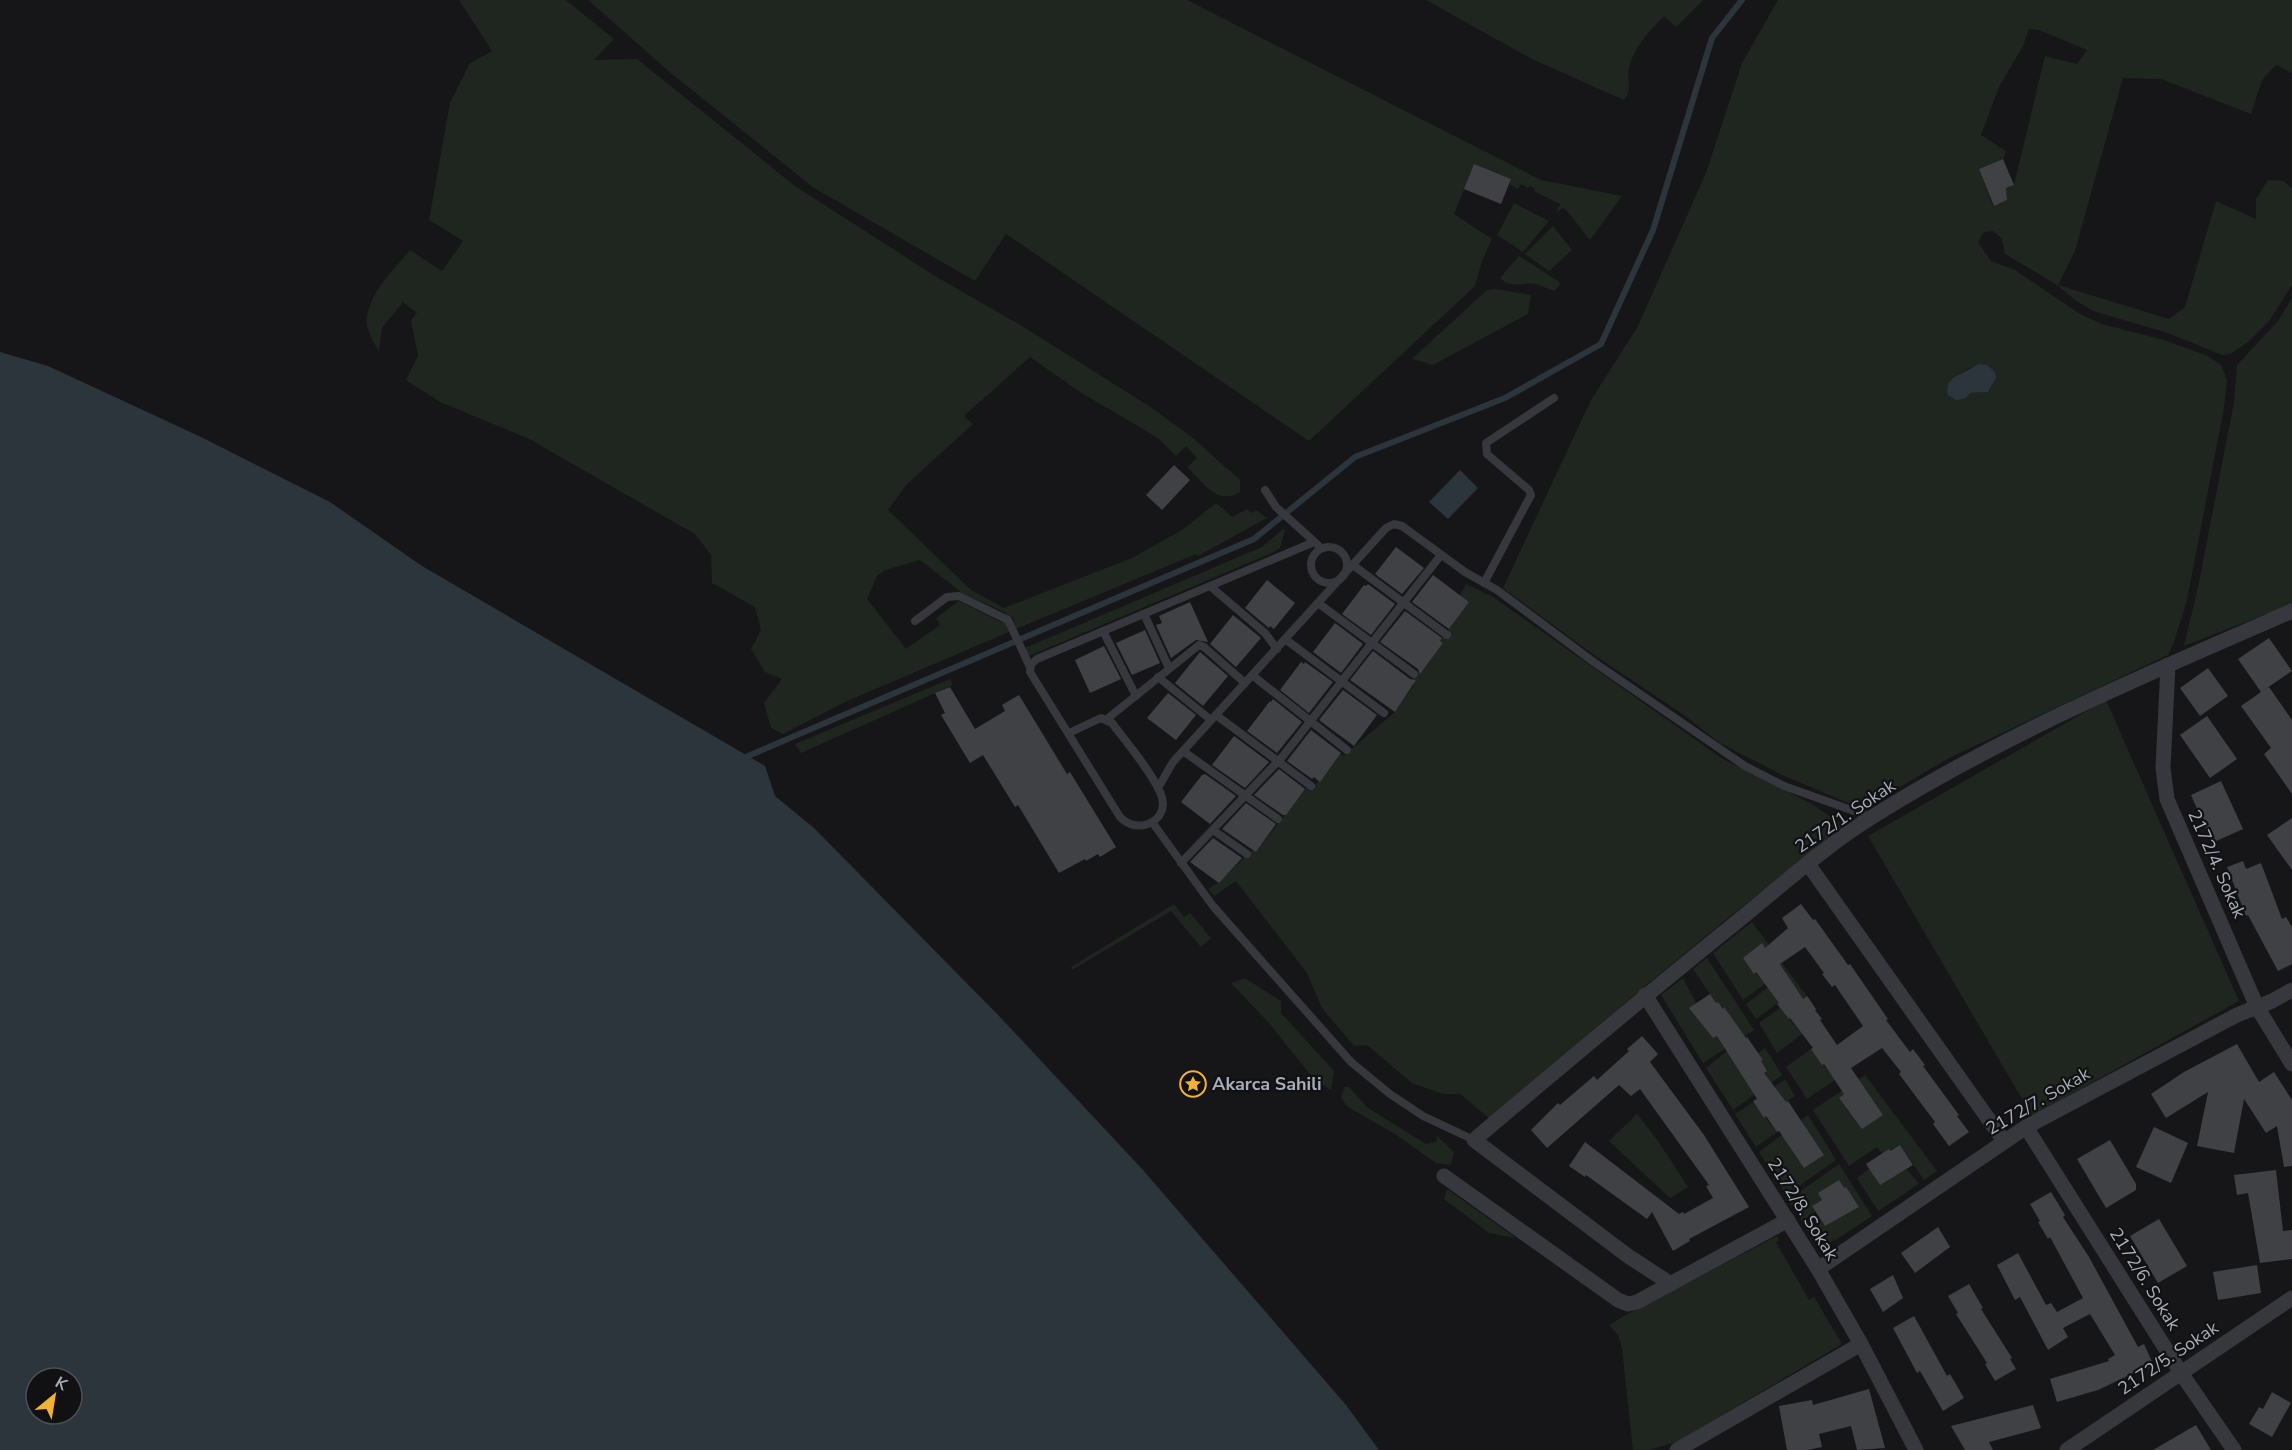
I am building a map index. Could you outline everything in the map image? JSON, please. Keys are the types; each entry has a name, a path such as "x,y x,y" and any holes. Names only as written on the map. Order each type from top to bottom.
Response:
{"street":[{"name":"2172/1. Sokak","path":"1474,1140 1646,995 1808,864 1871,818 2002,743 2168,665 2292,611"},
{"name":"2172/4. Sokak","path":"2168,665 2163,768 2167,799 2258,1007 2292,1064"},
{"path":"1808,864 2004,1141"},
{"name":"2172/7. Sokak","path":"1818,1269 2026,1126 2237,1015 2292,990"},
{"name":"2172/8. Sokak","path":"1646,995 1818,1269 1862,1344 1916,1450"},
{"name":"2172/6. Sokak","path":"2026,1126 2181,1373 2234,1450"},
{"path":"1474,1140 1628,1256 1671,1284"},
{"path":"1444,1176 1618,1300 1633,1304 1788,1220"},
{"name":"2172/5. Sokak","path":"2067,1450 2292,1298"},
{"path":"1677,1450 1862,1344"}],"lane":[{"path":"1484,583 1531,495 1529,490 1487,454 1486,443 1554,398"},
{"path":"1265,490 1276,507 1314,542 1322,548 1336,548 1344,555 1347,567 1342,577 1332,583 1325,583 1314,576 1311,571 1311,558 1322,548"},
{"path":"1158,788 1168,769 1183,751 1386,528 1394,524 1402,526 1441,555 1497,590 1595,663 1745,766 1784,786 1871,818"},
{"path":"1030,667 1036,659 1314,542"},
{"path":"1181,863 1278,761 1441,555"},
{"path":"1353,565 1447,635"},
{"path":"1210,586 1265,633 1276,649"},
{"path":"915,621 947,597 955,595 1008,620 1030,667 1030,672 1120,817 1125,822 1138,826 1152,822 1158,817 1163,802 1158,788 1107,719"},
{"path":"1318,603 1414,674"},
{"path":"1144,614 1169,668"},
{"path":"1102,631 1136,696"},
{"path":"1285,639 1384,713"},
{"path":"1069,733 1096,719 1107,719 1195,647 1201,646 1245,683"},
{"path":"1252,675 1347,750"},
{"path":"1158,677 1311,786"},
{"path":"1183,751 1278,819"},
{"path":"1152,822 1213,906 1351,1062 1390,1094 1423,1116 1474,1140"},
{"path":"1213,830 1246,854"}],"shaded area":[{"path":"459,0 566,0 614,39 594,60 637,59 795,186 935,276 1022,326 1152,408 1193,438 1240,480 1240,492 1232,496 1224,496 1211,491 1187,467 1197,458 1186,446 1176,456 1158,438 1080,392 1030,357 964,416 973,424 907,484 888,510 971,590 1004,608 1132,558 1182,530 1216,503 1232,517 1247,509 1251,513 1256,510 1267,518 1198,556 1196,554 1016,629 1013,617 1009,619 1004,612 962,593 920,560 885,570 877,576 867,599 906,649 940,625 936,618 959,601 1001,622 1005,621 1009,632 847,701 783,734 771,728 764,703 782,679 765,672 751,649 761,630 755,607 712,583 711,555 695,534 529,439 440,402 406,380 418,356 411,320 417,313 403,302 382,328 379,352 369,333 367,315 370,305 381,285 410,250 442,271 463,241 429,220 450,103 470,63 492,51"},
{"path":"588,0 1187,0 1541,180 1622,196 1590,240 1567,211 1563,208 1556,213 1560,204 1534,191 1535,189 1530,186 1528,188 1521,184 1518,189 1509,184 1511,179 1474,165 1454,214 1492,239 1482,261 1475,286 1309,441 1006,234 975,281 814,188 672,74"},
{"path":"1426,0 1703,0 1676,27 1664,16 1643,39 1629,68 1629,88 1624,100 1532,59"},
{"path":"1778,0 2292,0 2292,73 2276,65 2262,80 2251,114 2161,79 2123,78 2075,251 2058,285 2169,319 2185,307 2216,201 2256,219 2256,199 2268,180 2283,181 2292,188 2292,285 2270,320 2248,342 2230,354 2222,355 2168,333 2093,311 2057,285 2005,254 2002,239 1993,231 1984,232 1978,242 1991,261 2015,270 2080,314 2102,324 2164,340 2208,356 2221,365 2227,380 2224,408 2187,600 2168,655 1951,757 1862,809 1780,774 1720,743 1503,588 1591,400 1638,326 1706,173 1742,63","holes":["2029,29 2039,30 2087,50 2077,64 2045,56 2014,185 2006,188 2007,200 1993,206 1979,169 2003,159 2006,151 1981,135 1999,87 2023,46","1971,367 1988,392 1970,393 1953,378"]},
{"path":"1514,203 1549,221 1523,252 1497,235"},
{"path":"1553,226 1572,250 1549,271 1525,254"},
{"path":"1519,256 1561,283 1555,291 1535,284 1508,283 1500,278"},
{"path":"1496,289 1531,295 1528,314 1433,365 1412,359 1487,290"},
{"path":"2292,298 2292,604 2184,646 2198,587 2234,402 2237,365 2278,321"},
{"path":"0,352 48,366 201,437 330,502 422,566 765,766 775,796 814,828 1000,1017 1143,1170 1346,1405 1379,1450 0,1450"},
{"path":"1979,364 1987,365 1995,372 1996,378 1988,392 1970,393 1966,398 1956,400 1947,394 1948,384 1953,378"},
{"path":"1460,470 1478,488 1448,519 1429,502"},
{"path":"1283,529 1285,530 1280,548 1272,553 1029,656 1025,648 1262,547"},
{"path":"1466,584 1493,597 1723,759 1812,804 1844,826 1665,970 1490,1119 1460,1094 1443,1094 1412,1083 1367,1045 1354,1046 1322,1008 1307,973 1236,881 1214,896 1208,889 1220,881 1253,850 1256,852 1306,788 1310,791 1341,754 1343,756 1395,712 1414,685 1411,682 1443,643 1440,641 1469,602 1460,595"},
{"path":"950,679 953,685 801,753 795,744"},
{"path":"2106,700 2239,1001 2032,1116 1868,836"},
{"path":"1174,904 1184,917 1190,913 1211,938 1201,947 1171,911 1072,970 1071,967"},
{"path":"1752,922 1777,956 1769,953 1762,944 1743,958 1765,984 1743,1000 1713,953"},
{"path":"1707,958 1754,1030 1703,1063 1661,995 1683,978 1696,1003 1690,1008 1713,1038 1733,1025 1724,1008 1716,1003 1693,969"},
{"path":"1782,963 1812,1003 1810,1004 1805,997 1803,999 1796,990 1756,1019 1746,1004 1787,973 1780,964"},
{"path":"1245,978 1281,1001 1281,1013 1334,1071 1331,1090 1314,1079 1268,1022 1231,983"},
{"path":"1780,1008 1802,1034 1777,1053 1759,1023"},
{"path":"1765,1048 1782,1075 1733,1110 1706,1068 1727,1051 1738,1067"},
{"path":"1811,1049 1835,1080 1807,1099 1786,1067"},
{"path":"1865,1075 1937,1171 1924,1180 1900,1145 1882,1154 1877,1147 1849,1166 1813,1110","holes":["1859,1085 1871,1100 1850,1114 1839,1098"]},
{"path":"1785,1079 1795,1096 1786,1102 1773,1088"},
{"path":"1344,1087 1349,1087 1368,1108 1426,1144 1436,1142 1437,1136 1454,1152 1451,1165 1436,1163 1395,1134 1348,1107 1341,1098"},
{"path":"1753,1102 1777,1132 1756,1147 1735,1114"},
{"path":"1637,1114 1688,1187 1670,1198 1609,1141"},
{"path":"1808,1115 1836,1160 1786,1195 1759,1152"},
{"path":"1839,1164 1872,1216 1837,1239 1818,1247 1804,1225 1818,1215 1825,1226 1841,1216 1821,1198 1822,1200 1812,1206 1816,1211 1802,1221 1788,1200"},
{"path":"1869,1169 1897,1175 1907,1169 1919,1184 1878,1211 1857,1178"},
{"path":"1447,1189 1516,1238 1489,1233 1444,1199"},
{"path":"1777,1236 1779,1240 1776,1242 1809,1300 1814,1297 1842,1344 1677,1442 1648,1450 1633,1450 1622,1348 1618,1335 1609,1325"}],"building":[{"path":"2003,159 2014,185 2006,188 2007,200 1994,206 1979,169"},
{"path":"1474,164 1511,179 1501,204 1464,189"},
{"path":"1174,465 1190,480 1162,510 1146,495"},
{"path":"1396,547 1424,568 1402,594 1375,574"},
{"path":"1433,575 1469,602 1449,629 1412,602"},
{"path":"1267,580 1295,603 1274,629 1270,626 1269,628 1245,608"},
{"path":"1368,584 1395,604 1371,635 1342,614 1364,585"},
{"path":"1190,602 1208,642 1196,640 1171,658 1156,625 1162,623 1159,616"},
{"path":"1405,611 1442,638 1440,641 1443,643 1420,674 1418,669 1380,642"},
{"path":"1233,615 1261,638 1236,667 1210,644"},
{"path":"1335,623 1363,644 1341,673 1313,652"},
{"path":"1145,630 1160,663 1132,675 1116,643"},
{"path":"2269,638 2292,671 2264,690 2269,687 2292,720 2292,794 2264,754 2271,748 2241,706 2261,692 2238,659"},
{"path":"1104,646 1121,679 1090,693 1075,660"},
{"path":"1373,651 1410,679 1416,680 1395,712 1350,680"},
{"path":"1200,652 1228,676 1203,706 1175,683"},
{"path":"1301,662 1304,664 1305,662 1333,682 1309,713 1280,690"},
{"path":"2208,668 2228,696 2200,716 2180,688"},
{"path":"950,687 975,729 1005,711 1002,705 1019,695 1067,774 1070,772 1116,847 1100,857 1098,854 1086,861 1085,859 1059,873 1018,805 1015,807 983,755 970,763 941,715 945,713 935,693"},
{"path":"1343,690 1377,715 1354,746 1319,720"},
{"path":"1168,693 1196,715 1176,740 1147,718"},
{"path":"1273,699 1302,722 1277,753 1247,731"},
{"path":"2207,716 2237,759 2210,778 2180,735"},
{"path":"1311,730 1341,753 1320,782 1287,761"},
{"path":"1234,736 1269,762 1245,788 1212,765"},
{"path":"1279,769 1305,789 1286,815 1254,795"},
{"path":"1205,774 1236,796 1210,824 1181,802"},
{"path":"2221,781 2243,829 2212,843 2191,795"},
{"path":"1246,803 1276,824 1256,852 1222,829"},
{"path":"2292,818 2292,870 2267,835"},
{"path":"1213,838 1242,858 1219,883 1190,862"},
{"path":"2243,861 2246,869 2261,863 2282,919 2286,917 2292,927 2292,964 2278,971 2248,915 2246,916 2227,867"},
{"path":"1801,904 1813,920 1815,919 1848,965 1850,964 1888,1019 1886,1020 1910,1052 1913,1049 1925,1065 1923,1066 1969,1132 1949,1146 1933,1124 1935,1122 1899,1074 1901,1072 1882,1048 1851,1068 1883,1115 1862,1129 1839,1098 1844,1094 1811,1049 1813,1048 1743,958 1762,943 1765,948 1788,928 1782,918","holes":["1805,947 1824,973 1822,974 1832,987 1835,985 1863,1026 1837,1045 1807,996 1803,999 1780,964"]},
{"path":"1710,994 1716,1003 1718,1002 1723,1009 1724,1007 1747,1037 1763,1060 1761,1061 1767,1071 1764,1073 1786,1102 1788,1101 1824,1155 1804,1168 1779,1131 1777,1132 1766,1116 1764,1118 1753,1101 1757,1099 1717,1036 1713,1038 1689,1008"},
{"path":"1642,1036 1658,1054 1650,1062 1704,1135 1749,1207 1689,1239 1690,1241 1673,1251 1652,1212 1647,1219 1586,1175 1585,1177 1569,1166 1585,1142 1679,1214 1683,1212 1684,1214 1713,1198 1706,1186 1709,1185 1640,1089 1631,1096 1619,1085 1547,1148 1531,1130 1558,1103 1560,1105 1594,1076 1597,1080"},
{"path":"2237,1044 2259,1082 2274,1072 2292,1100 2292,1166 2284,1167 2277,1126 2266,1133 2244,1099 2234,1153 2197,1146 2208,1092 2166,1118 2151,1094 2184,1072"},
{"path":"2154,1127 2188,1143 2171,1183 2136,1167"},
{"path":"2110,1140 2136,1184 2136,1190 2106,1208 2077,1159"},
{"path":"1900,1145 1913,1165 1880,1185 1866,1164 1889,1149 1890,1151"},
{"path":"2276,1170 2283,1231 2292,1230 2292,1259 2260,1263 2248,1193 2237,1195 2234,1175"},
{"path":"1839,1180 1859,1207 1825,1226 1812,1206 1822,1200 1818,1193"},
{"path":"2051,1192 2138,1347 2144,1344 2154,1366 2098,1390 2057,1402 2050,1379 2109,1361 2108,1359 2115,1355 2090,1314 2063,1328 2068,1337 2048,1350 2020,1297 2015,1300 1997,1265 2018,1253 2046,1305 2051,1303 2057,1312 2083,1298 2050,1237 2048,1239 2038,1222 2040,1221 2030,1204"},
{"path":"2159,1219 2187,1266 2158,1283 2130,1236"},
{"path":"1938,1227 1950,1247 1915,1273 1901,1253"},
{"path":"2257,1265 2261,1293 2218,1300 2213,1272"},
{"path":"1893,1275 1903,1298 1883,1312 1870,1289"},
{"path":"1969,1284 1983,1308 1981,1309 2012,1358 2010,1359 2016,1369 1995,1381 1948,1296"},
{"path":"1914,1316 1947,1376 1950,1374 1964,1398 1943,1411 1920,1371 1917,1373 1893,1328"},
{"path":"1869,1389 1885,1448 1857,1450 1851,1426 1819,1434 1822,1447 1787,1450 1779,1406 1812,1400 1813,1405"},
{"path":"2272,1392 2291,1403 2272,1437 2249,1424 2259,1407 2263,1409"},
{"path":"2033,1405 2041,1428 1989,1442 1993,1450 1965,1450 1951,1426"},
{"path":"2196,1425 2211,1450 2153,1450"}],"waterway":[{"path":"748,756 1254,539 1355,457 1505,398 1601,344 1653,230 1712,38 1742,0"}],"place":[{"name":"Akarca Sahili","path":"1193,1084"}]}
